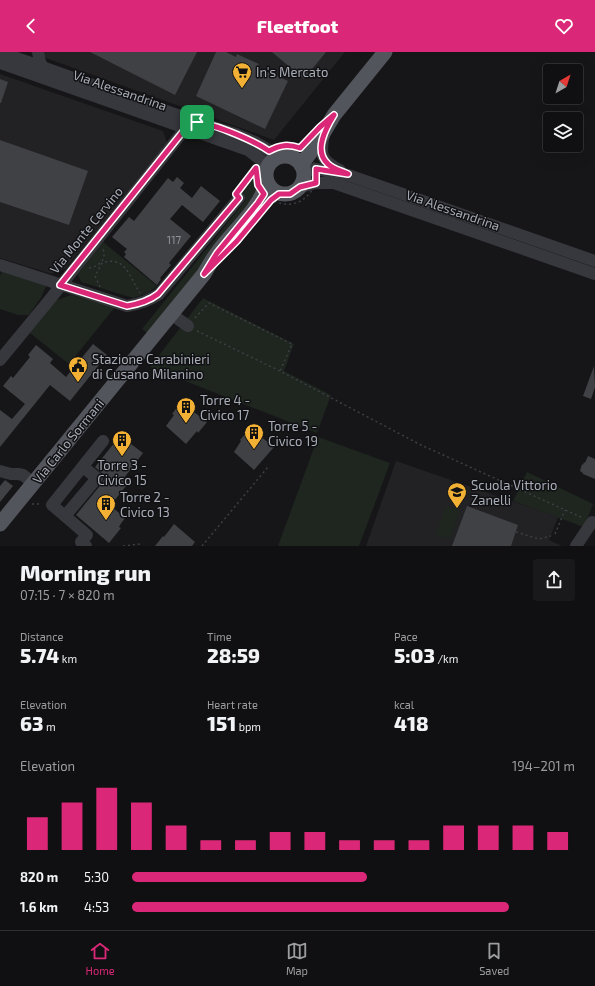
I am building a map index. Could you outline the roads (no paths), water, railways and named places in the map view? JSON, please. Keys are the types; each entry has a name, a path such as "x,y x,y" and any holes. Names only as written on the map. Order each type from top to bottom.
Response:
{"main road":[{"path":"282,170 324,131 334,115 385,52"},
{"path":"282,170 320,127 334,115"},
{"path":"282,170 303,182 300,187 290,194 282,170"},
{"name":"Via Carlo Sormani","path":"0,524 204,274 237,241 282,170"}],"street":[{"name":"Via Alessandrina","path":"0,52 22,55 43,67 191,125"},
{"path":"38,52 40,62 43,67"},
{"name":"Via Alessandrina","path":"0,62 191,125 247,138 282,170 348,174 595,260"},
{"name":"Via Monte Cervino","path":"0,360 191,125"},
{"path":"324,131 321,148 323,157 328,164 348,174"},
{"name":"Via Alessandrina","path":"300,187 316,183 334,184 595,274"},
{"path":"0,265 127,306 138,304 158,294 239,198"},
{"path":"171,314 188,326"},
{"name":"Via Carlo Sormani","path":"65,516 52,505 103,442"},
{"path":"83,467 97,478 65,516 87,535 81,542 86,546"},
{"path":"0,471 23,475 34,483"},
{"path":"576,546 593,523"}],"place":[{"name":"In's Mercato","path":"242,89"},
{"name":"Stazione Carabinieri di Cusano Milanino","path":"78,383"},
{"name":"Torre 4 - Civico 17","path":"186,424"},
{"name":"Torre 5 - Civico 19","path":"254,450"},
{"name":"Torre 3 - Civico 15","path":"122,457"},
{"name":"Scuola Vittorio Zanelli","path":"457,509"},
{"name":"Torre 2 - Civico 13","path":"106,521"}]}
